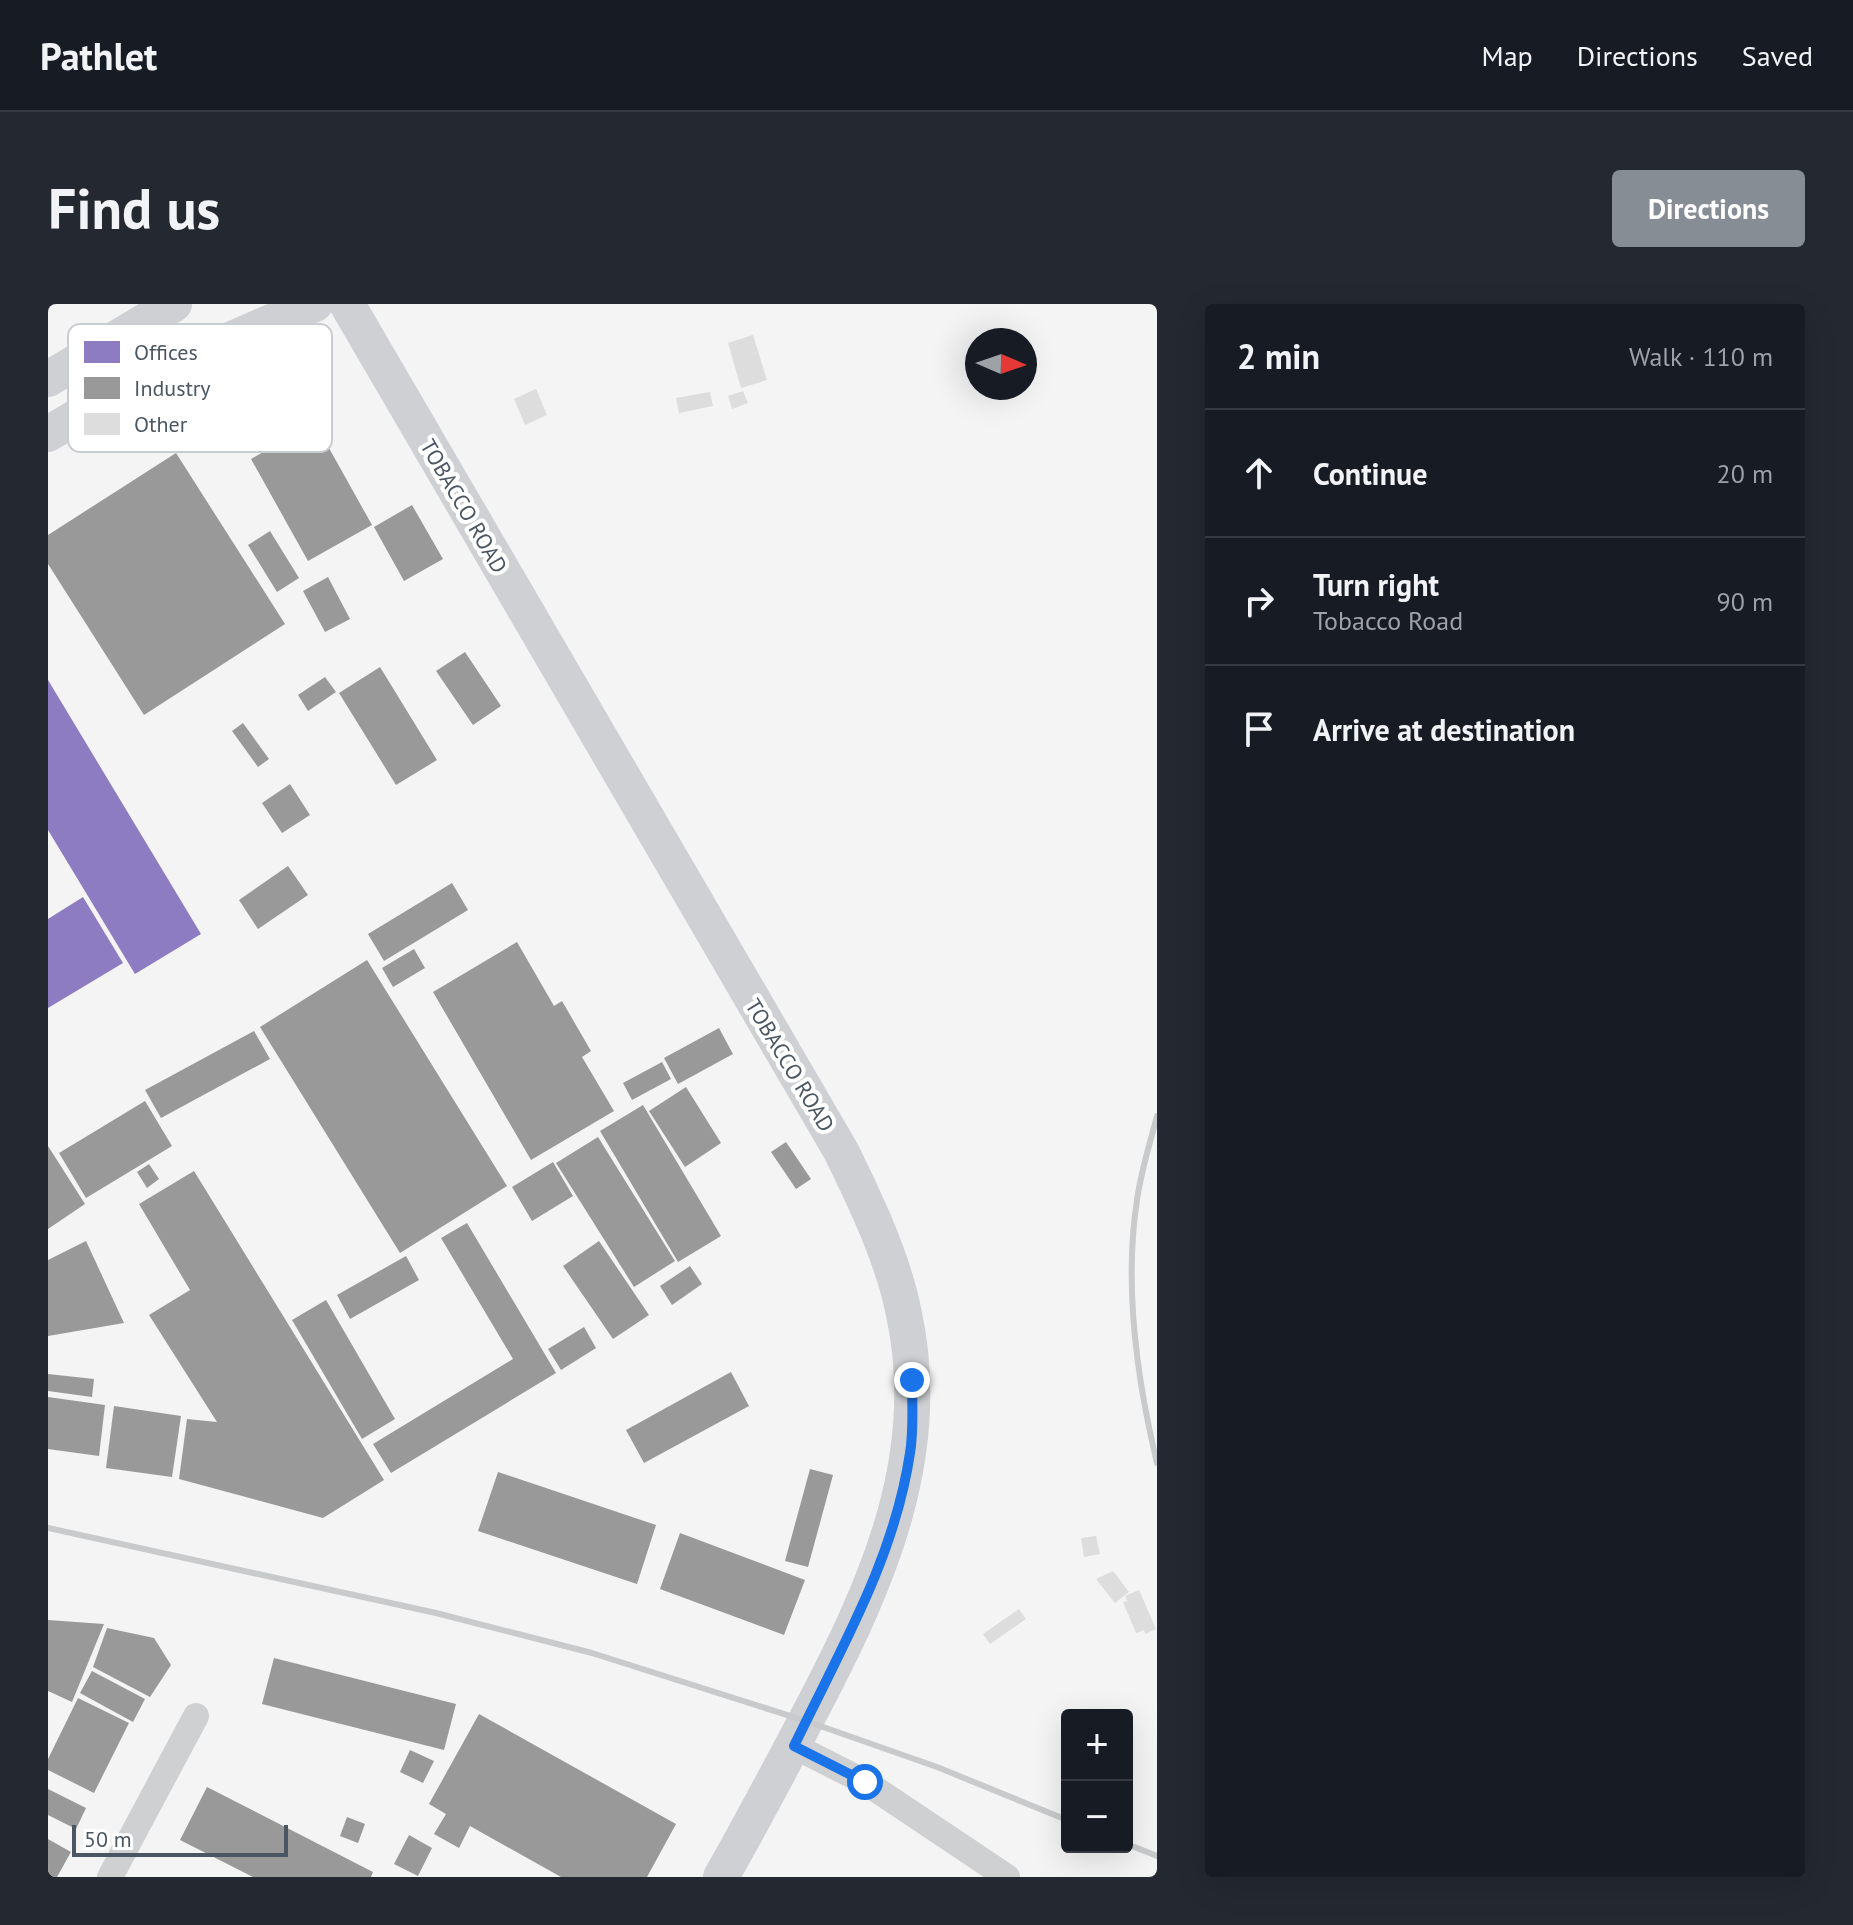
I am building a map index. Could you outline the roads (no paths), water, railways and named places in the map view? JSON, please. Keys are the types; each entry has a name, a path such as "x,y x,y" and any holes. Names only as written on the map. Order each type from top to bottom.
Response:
{"street":[{"path":"140,324 174,304"},
{"path":"270,324 315,304"},
{"name":"TOBACCO ROAD","path":"347,304 841,1151 866,1203 904,1313 912,1380 910,1451 895,1523 860,1617 794,1746 721,1877"},
{"path":"48,379 68,367"},
{"path":"48,434 68,422"},
{"path":"110,1877 196,1716"},
{"path":"794,1746 865,1782 1007,1877"}],"railway":[{"path":"1157,1116 1139,1189 1132,1265 1138,1365 1157,1463"},
{"path":"48,1528 436,1613 592,1653 806,1721 937,1767 1061,1818"},
{"path":"1133,1846 1157,1856"}]}
